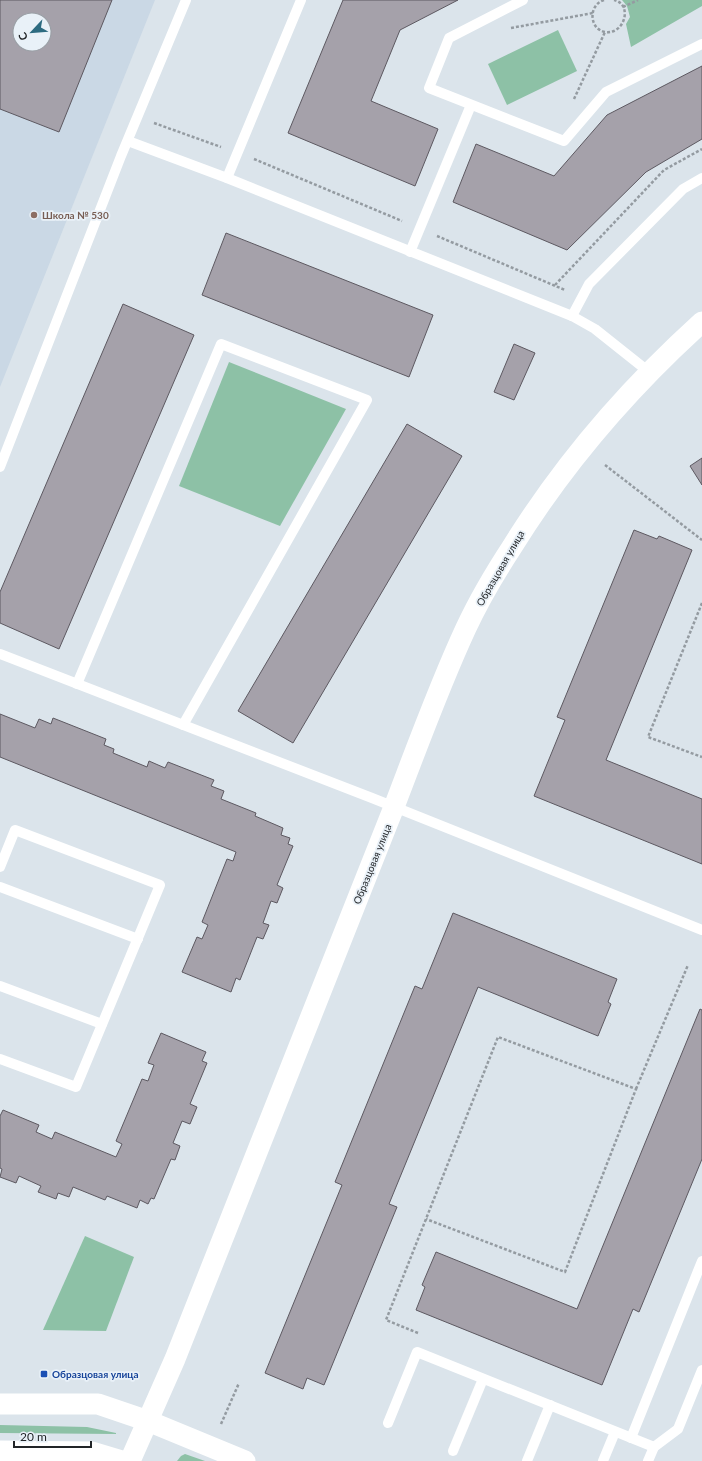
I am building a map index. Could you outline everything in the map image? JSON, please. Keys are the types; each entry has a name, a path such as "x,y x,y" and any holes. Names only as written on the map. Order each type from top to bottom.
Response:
{"street":[{"name":"Образцовая улица","path":"130,1461 176,1359 442,684 466,627 495,574 529,520 565,468 606,419 649,372 702,322"},
{"path":"0,1404 98,1404 148,1422 245,1461"},
{"path":"0,1451 92,1452 122,1461"}],"lane":[{"path":"0,467 118,163 186,0"},
{"path":"227,178 301,0"},
{"path":"523,0 449,38 429,88 564,141 606,92 702,44"},
{"path":"410,252 471,105"},
{"path":"128,141 227,178 572,316 595,329 649,372"},
{"path":"572,316 589,284 683,189 702,178"},
{"path":"77,684 221,344 367,400 183,725"},
{"path":"0,654 394,807 702,930"},
{"path":"0,867 16,830 160,885 76,1087 0,1059"},
{"path":"0,887 138,939"},
{"path":"0,986 102,1024"},
{"path":"631,1438 702,1261"},
{"path":"388,1423 417,1352 654,1447"},
{"path":"648,1461 654,1447 678,1429 702,1370"},
{"path":"453,1451 483,1379"},
{"path":"527,1461 550,1405"},
{"path":"603,1461 615,1432"}],"path":[{"path":"604,0 599,2 593,10 592,19 597,27 605,32 614,31 622,26 625,17 624,7 614,0"},
{"path":"624,7 638,0"},
{"path":"509,29 593,13"},
{"path":"573,103 605,32"},
{"path":"138,117 257,160 582,297"},
{"path":"555,285 664,170 702,149"},
{"path":"604,465 702,540"},
{"path":"702,603 648,737 702,757"},
{"path":"426,1219 565,1272 636,1089 688,965"},
{"path":"422,1335 386,1320 498,1037 636,1089"},
{"path":"221,1424 239,1383"}],"shaded area":[{"name":"Школа № 530","path":"0,0 155,0 0,387"}],"green space":[{"path":"622,0 702,0 702,6 631,47 626,24 630,17 627,6"},
{"path":"558,30 577,71 507,105 488,64"},
{"path":"229,362 346,409 280,526 179,486"},
{"path":"85,1236 134,1257 106,1331 43,1330"},
{"path":"0,1425 87,1427 116,1434 0,1433"},
{"path":"185,1454 205,1461 177,1461"}],"building":[{"path":"0,0 112,0 59,132 0,109"},
{"path":"343,0 458,0 400,30 371,101 438,129 415,186 288,133"},
{"path":"702,66 702,139 646,172 567,250 453,202 476,144 554,176 607,115"},
{"path":"226,233 433,315 409,377 202,295"},
{"path":"123,304 194,335 59,649 0,623 0,592"},
{"path":"514,344 535,353 514,400 494,392"},
{"path":"407,424 462,456 293,743 238,711"},
{"path":"702,458 702,485 690,466"},
{"path":"634,530 657,539 659,536 692,550 606,760 702,799 702,864 534,796 565,720 557,717"},
{"path":"0,714 35,728 39,719 51,724 53,718 106,739 104,745 114,749 113,753 147,767 149,761 165,768 168,762 214,780 211,786 224,791 221,799 256,813 255,816 283,828 281,835 290,838 288,844 293,846 277,885 283,888 277,903 271,901 263,923 269,925 263,939 257,937 240,980 236,978 231,992 182,972 197,937 202,939 208,925 202,922 227,859 233,861 236,852 0,757"},
{"path":"453,913 617,979 608,1002 611,1004 598,1036 478,987 389,1204 397,1207 324,1385 307,1378 303,1389 265,1373 342,1185 335,1182 415,986 422,989"},
{"path":"700,1009 702,1010 702,1159 639,1312 633,1309 602,1385 416,1310 425,1287 422,1285 436,1252 577,1309"},
{"path":"161,1033 206,1052 202,1061 207,1063 190,1104 197,1107 190,1124 182,1121 173,1143 180,1146 175,1160 171,1159 154,1199 151,1198 148,1204 140,1200 137,1208 107,1196 105,1200 73,1187 69,1197 58,1193 56,1199 38,1192 41,1186 19,1176 16,1183 0,1177 2,1169 0,1168 0,1116 3,1110 39,1125 36,1132 52,1139 55,1132 116,1157 122,1144 116,1141 142,1079 148,1081 154,1065 148,1063"}],"place":[{"name":"Школа № 530","path":"34,215"},
{"name":"Образцовая улица","path":"44,1374"}]}
